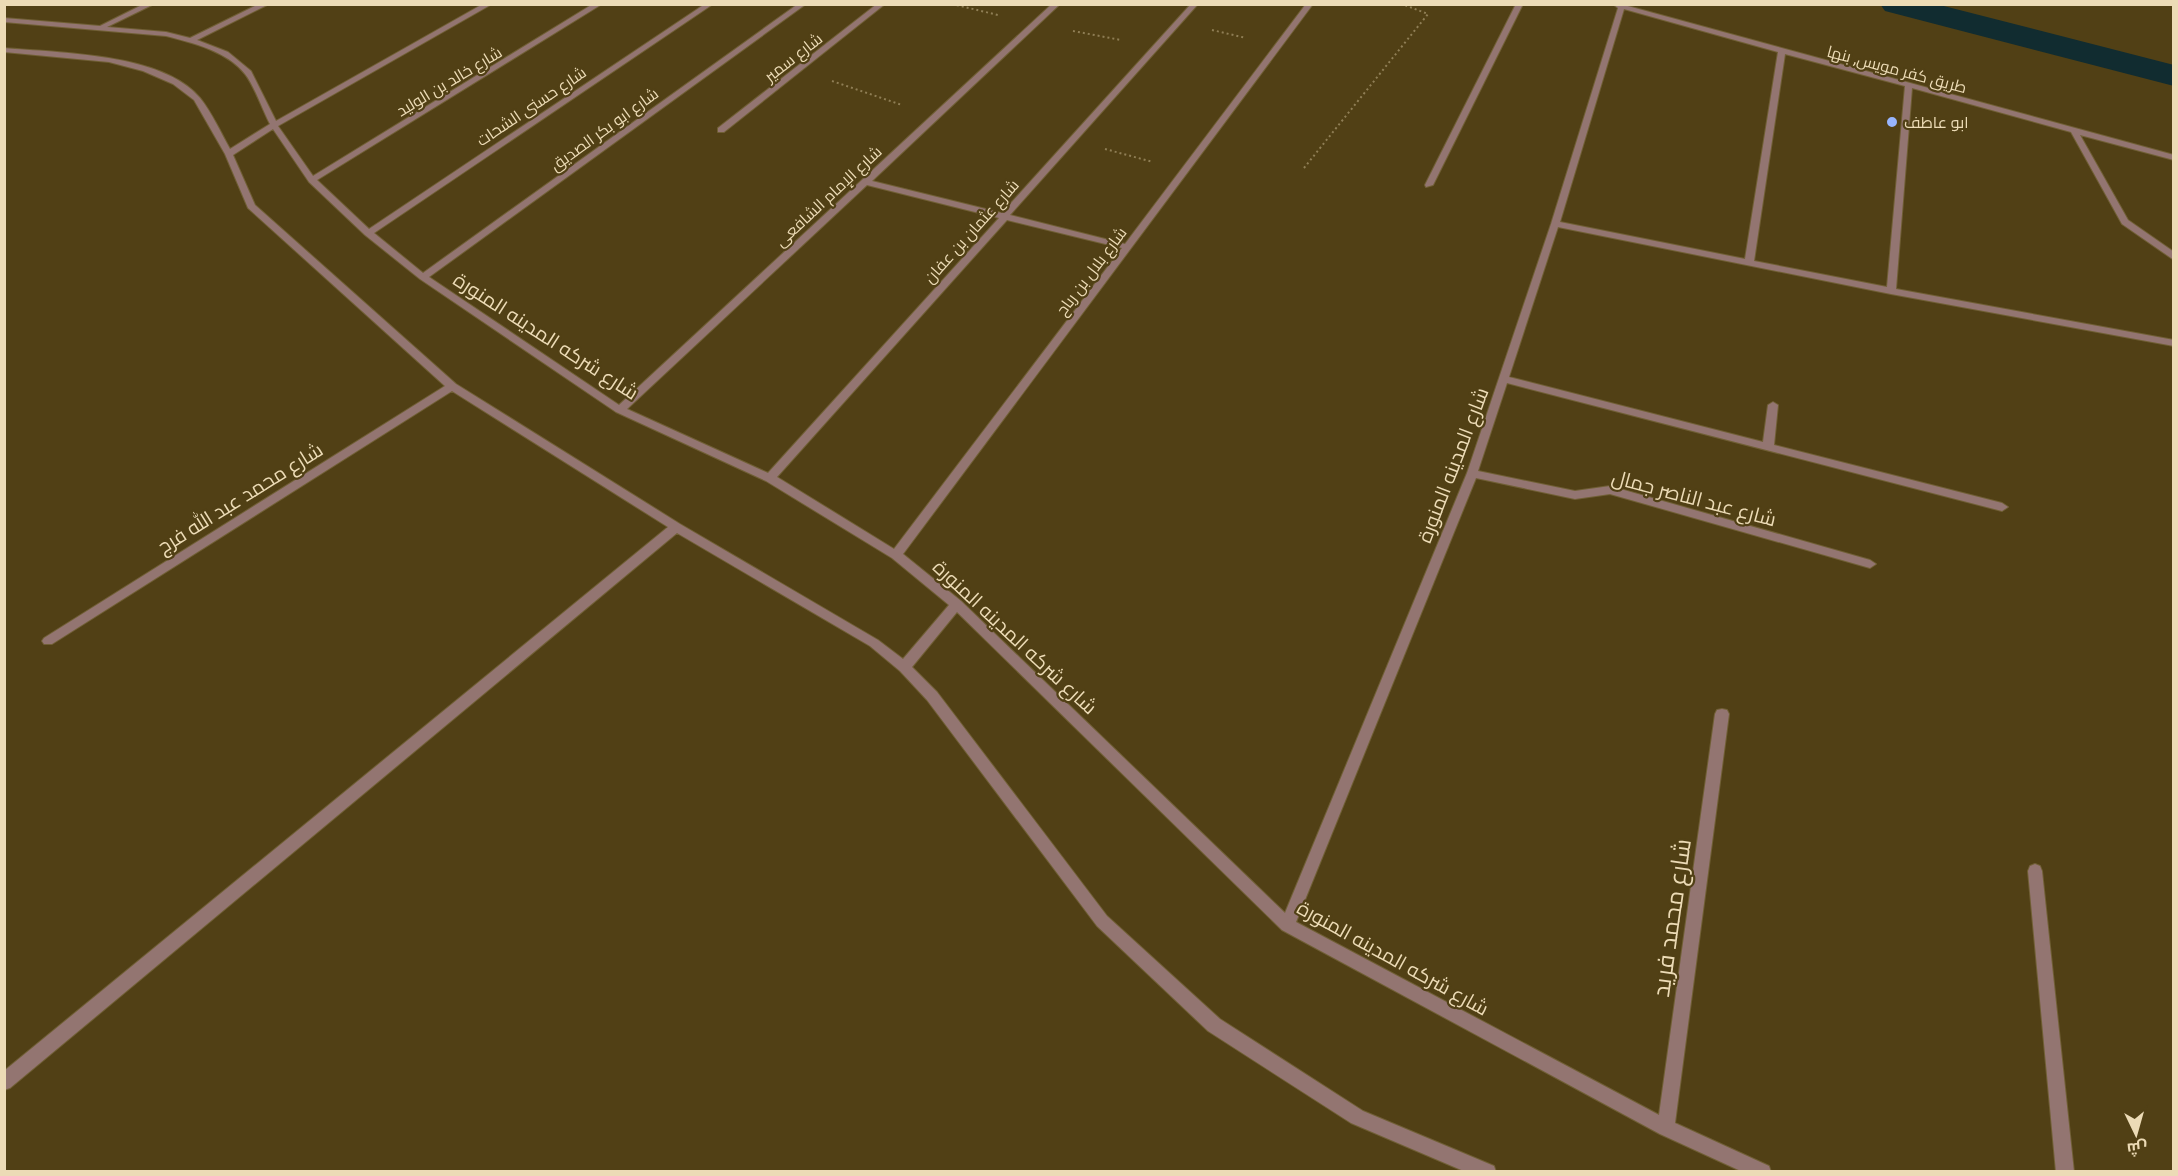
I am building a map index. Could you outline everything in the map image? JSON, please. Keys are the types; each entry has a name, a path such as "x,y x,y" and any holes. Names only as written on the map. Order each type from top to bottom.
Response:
{"street":[{"path":"101,27 151,4"},
{"path":"191,40 266,4"},
{"path":"229,154 274,125 489,4"},
{"name":"شارع خالد بن الوليد","path":"312,180 600,4"},
{"name":"شارع حسنى الشحات","path":"368,232 710,4"},
{"name":"شارع ابو بكر الصديق","path":"423,277 803,4"},
{"name":"شارع سمير","path":"721,130 882,4"},
{"name":"شارع الإمام الشافعى","path":"620,410 1058,4"},
{"name":"شارع عثمان بن عفان","path":"770,478 1195,4"},
{"name":"شارع بلال بن رباح","path":"896,555 1310,4"},
{"path":"1429,185 1520,4"},
{"name":"طريق كفر مويس, بنها","path":"1619,5 1908,87 2174,158"},
{"name":"شارع المدينه المنورة","path":"1287,925 1472,473 1556,224 1619,5"},
{"name":"شارع شركه المدينه المنورة","path":"4,20 166,34 191,40 225,54 248,73 274,125 312,180 368,232 423,277 620,410 770,478 896,555 957,604 1287,925 1666,1128 1763,1172"},
{"path":"4,50 109,60 146,69 176,82 197,99 229,154 251,206 452,386 676,527 874,643 904,667 932,696 1102,921 1214,1025 1357,1117 1488,1172"},
{"path":"1749,263 1782,52"},
{"path":"1891,291 1908,87"},
{"path":"2074,131 2125,222 2174,257"},
{"path":"866,182 1128,247"},
{"path":"1556,224 1891,291 2174,343"},
{"path":"1504,379 2002,507"},
{"name":"شارع محمد عبد الله فرج","path":"48,641 452,386"},
{"path":"1768,447 1773,405"},
{"name":"شارع عبد الناصر جمال","path":"1472,473 1575,495 1610,490 1870,564"},
{"path":"4,1082 676,527"},
{"path":"904,667 957,604"},
{"name":"شارع محمد فريد","path":"1666,1128 1722,714"},
{"path":"2035,871 2065,1172"}],"path":[{"path":"952,4 1036,25 1157,47"},
{"path":"1304,168 1428,14 1402,4"},
{"path":"1180,22 1279,46"},
{"path":"799,69 936,117"},
{"path":"1072,141 1186,170"}],"waterway":[{"path":"1896,4 2174,76"}],"place":[{"name":"ابو عاطف","path":"1892,122"}]}
